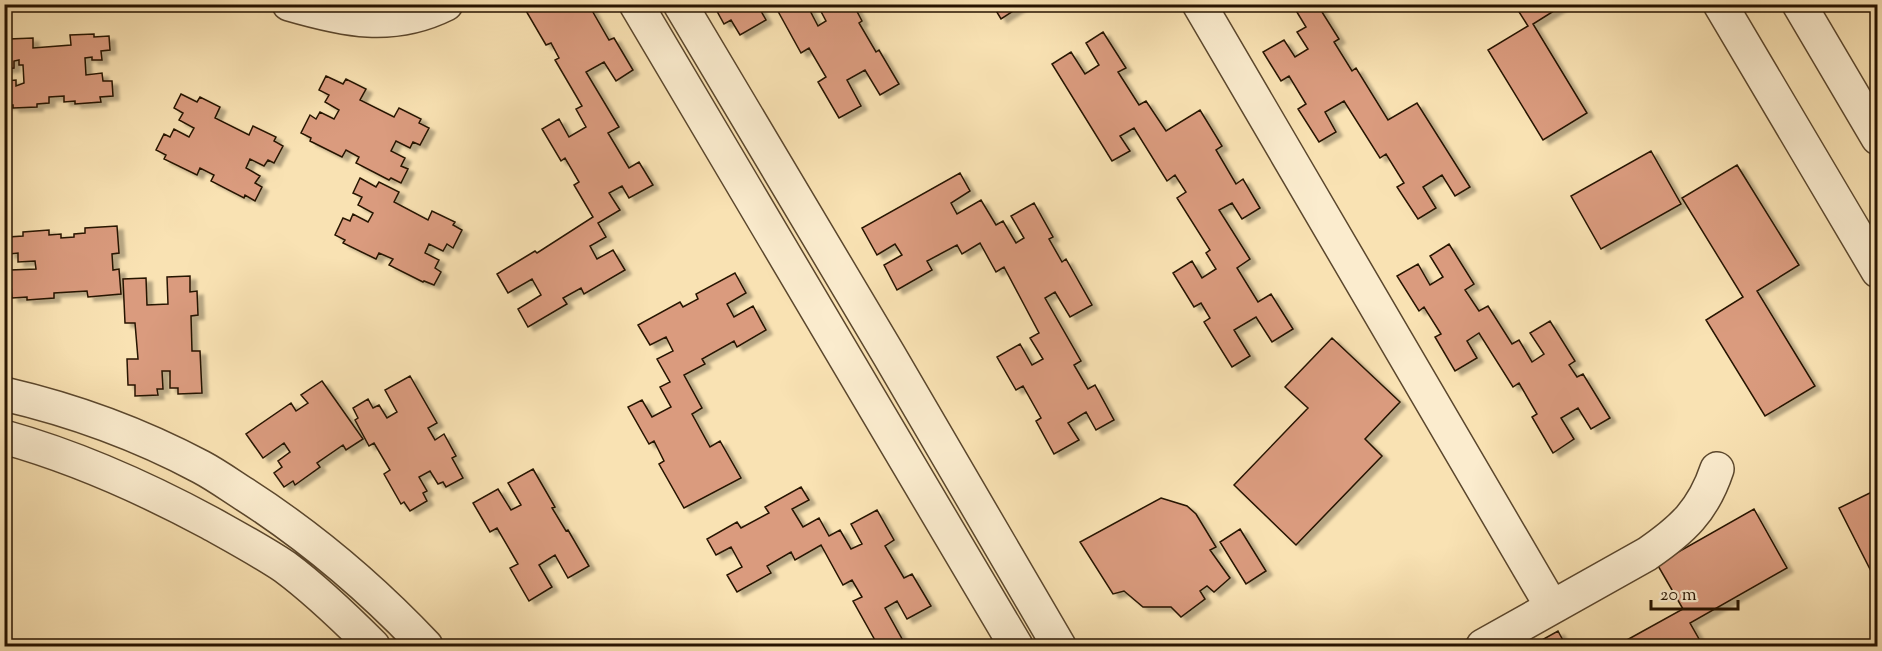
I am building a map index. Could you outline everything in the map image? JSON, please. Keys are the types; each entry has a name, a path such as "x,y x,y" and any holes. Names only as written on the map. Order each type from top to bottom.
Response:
{"street":[{"path":"289,4 350,20 383,21 416,16 446,4"},
{"path":"636,4 1016,646"},
{"path":"680,4 1059,646"},
{"path":"1199,4 1552,607"},
{"path":"1720,4 1878,271"},
{"path":"1799,4 1878,138"},
{"path":"4,393 74,412 140,437 203,468 309,540 356,579 426,646"},
{"path":"4,437 66,457 123,480 179,506 232,536 285,568 373,646"},
{"path":"1483,646 1647,554 1670,538 1690,519 1706,498 1717,469"}],"building":[{"path":"522,4 594,4 590,7 609,40 614,38 633,70 616,81 604,62 586,72 619,127 608,133 629,168 639,162 653,185 629,198 622,186 609,193 620,210 598,223 606,237 590,246 597,259 613,250 625,270 584,294 581,288 563,298 567,304 528,327 518,309 541,295 532,279 508,293 497,274 535,251 537,253 593,217 574,185 579,182 565,158 561,161 542,129 559,119 569,137 586,127 576,109 582,106 555,60 559,58 551,43 546,45"},
{"path":"713,4 757,4 766,20 740,35 731,20 724,24"},
{"path":"774,4 798,4 800,8 807,5 818,26 826,21 817,4 853,4 862,21 859,23 876,52 879,50 899,84 880,95 865,70 847,80 861,106 839,118 818,82 826,77 809,48 801,53"},
{"path":"992,4 1024,4 1001,19"},
{"path":"1292,4 1317,4 1339,39 1334,42 1352,71 1356,68 1388,120 1417,103 1470,187 1455,196 1442,175 1423,187 1436,208 1418,219 1397,187 1404,183 1386,154 1380,158 1344,101 1325,112 1336,132 1319,142 1298,109 1306,104 1289,76 1281,81 1263,52 1284,40 1295,57 1308,49 1297,32 1306,27"},
{"path":"1514,4 1565,4 1533,24 1587,113 1543,140 1488,50 1528,26"},
{"path":"1103,32 1126,68 1118,72 1139,105 1146,101 1166,131 1200,110 1222,146 1216,150 1236,184 1243,179 1260,208 1242,219 1232,203 1219,210 1250,259 1237,268 1258,302 1271,294 1293,329 1272,342 1256,317 1234,330 1250,356 1232,367 1204,322 1210,318 1201,303 1194,307 1173,273 1192,261 1202,278 1216,269 1206,253 1210,250 1177,198 1186,192 1175,175 1167,181 1134,128 1120,136 1130,151 1112,161 1052,64 1071,52 1085,74 1099,65 1086,43"},
{"path":"94,34 94,37 109,36 110,50 101,51 102,60 92,60 92,57 85,58 86,75 102,73 103,81 112,81 113,96 100,97 101,102 75,104 75,101 64,102 64,96 49,97 49,103 37,104 37,107 13,108 13,105 4,105 5,81 16,80 16,86 24,83 23,65 19,65 19,60 14,61 14,68 4,69 4,46 9,45 9,39 33,38 33,48 71,45 70,35"},
{"path":"326,76 343,84 346,79 366,89 360,100 394,117 399,108 421,119 419,123 429,128 420,145 413,142 410,148 396,141 391,151 405,158 401,166 408,169 401,183 391,178 389,180 356,163 359,157 346,150 342,157 310,141 311,138 301,133 310,115 316,119 320,112 334,119 339,110 325,102 329,95 319,90"},
{"path":"181,94 197,102 200,97 220,107 215,118 249,135 253,126 276,137 274,141 283,146 274,163 268,160 264,166 250,159 246,168 260,176 255,183 262,187 255,201 245,195 244,198 211,181 214,175 200,168 197,175 164,159 166,155 156,150 164,134 170,137 174,129 189,137 194,128 179,120 183,113 174,108"},
{"path":"1651,151 1681,204 1601,249 1571,196"},
{"path":"1737,165 1799,265 1757,291 1815,386 1765,416 1706,320 1743,297 1682,198"},
{"path":"960,173 970,191 951,203 957,214 981,200 996,225 1003,221 1016,243 1024,238 1011,216 1034,203 1053,237 1049,239 1062,262 1066,259 1092,305 1070,317 1055,292 1045,298 1081,361 1074,365 1088,389 1095,385 1114,420 1096,430 1086,412 1068,423 1079,440 1054,454 1036,421 1041,418 1023,386 1016,390 997,357 1020,344 1032,365 1043,359 1030,338 1039,333 1004,267 996,272 980,243 962,254 957,245 927,261 932,270 897,290 884,265 902,255 895,244 877,255 862,228"},
{"path":"360,178 376,187 379,182 399,192 394,202 428,220 432,211 455,222 453,225 462,230 453,248 447,244 443,251 429,244 425,253 439,260 435,268 441,272 434,285 389,265 393,259 379,253 376,259 343,243 345,240 335,235 343,218 350,221 353,214 368,222 373,213 358,205 362,197 353,193"},
{"path":"117,226 119,253 112,254 113,270 119,269 121,294 88,297 87,291 54,293 54,298 27,300 27,297 12,298 10,270 36,269 35,261 18,262 18,253 9,254 8,237 23,236 23,232 49,230 49,235 61,234 61,238 74,237 74,234 85,233 85,228"},
{"path":"1449,244 1474,284 1465,290 1479,311 1488,306 1512,344 1519,340 1532,362 1544,354 1530,333 1550,321 1575,361 1569,365 1577,377 1583,374 1610,418 1591,429 1578,408 1561,418 1574,439 1553,453 1532,417 1537,414 1519,383 1513,387 1479,333 1467,341 1477,358 1455,371 1435,337 1441,334 1424,307 1419,311 1397,276 1418,264 1430,285 1443,277 1430,256"},
{"path":"735,273 746,293 727,304 734,317 753,306 766,330 737,347 734,341 702,359 705,364 684,375 702,408 692,414 710,447 720,441 741,478 684,508 659,464 664,461 654,441 649,444 628,407 642,400 652,417 671,407 660,387 670,382 657,359 673,351 666,337 650,345 638,325 680,302 683,307 698,299 696,294"},
{"path":"190,276 190,292 197,291 198,315 191,316 192,351 200,351 202,393 178,394 178,388 170,388 170,371 162,371 163,389 157,389 158,395 135,396 135,385 128,385 127,359 138,359 135,323 125,323 123,279 146,278 147,305 168,304 167,277"},
{"path":"1332,338 1400,402 1365,439 1382,456 1296,545 1234,485 1308,408 1285,387"},
{"path":"410,376 437,423 428,428 435,440 444,434 456,456 452,458 463,478 446,487 443,482 438,484 430,471 419,477 427,491 423,493 427,501 410,511 404,502 401,504 384,474 390,470 374,443 369,446 355,420 358,418 353,408 368,399 373,408 379,405 387,418 397,412 385,390"},
{"path":"322,381 363,439 346,450 343,445 317,463 320,467 295,485 293,481 284,487 274,473 282,467 278,461 290,452 284,443 263,458 246,434 291,403 296,411 308,403 301,395"},
{"path":"533,469 555,507 552,508 589,566 568,578 555,555 539,565 552,587 529,601 510,568 518,564 497,528 490,532 473,503 498,489 511,510 521,505 508,483"},
{"path":"801,487 809,500 792,509 803,527 819,518 829,536 840,530 851,549 862,544 851,524 877,510 894,540 885,546 904,578 912,574 931,606 907,619 897,601 885,608 906,646 871,646 876,642 853,601 862,597 852,580 843,585 821,545 795,560 791,552 767,566 771,573 737,592 727,575 742,567 731,547 716,555 707,539 737,522 741,528 769,513 765,507"},
{"path":"1878,489 1878,585 1839,508"},
{"path":"1161,498 1187,506 1196,514 1216,547 1210,550 1230,578 1214,592 1207,586 1200,591 1205,599 1181,617 1171,607 1143,607 1124,591 1113,594 1080,542"},
{"path":"1754,509 1787,568 1690,623 1703,646 1616,646 1683,609 1657,564"},
{"path":"1240,529 1266,571 1246,584 1220,542"},
{"path":"1558,631 1566,646 1531,646"}]}
